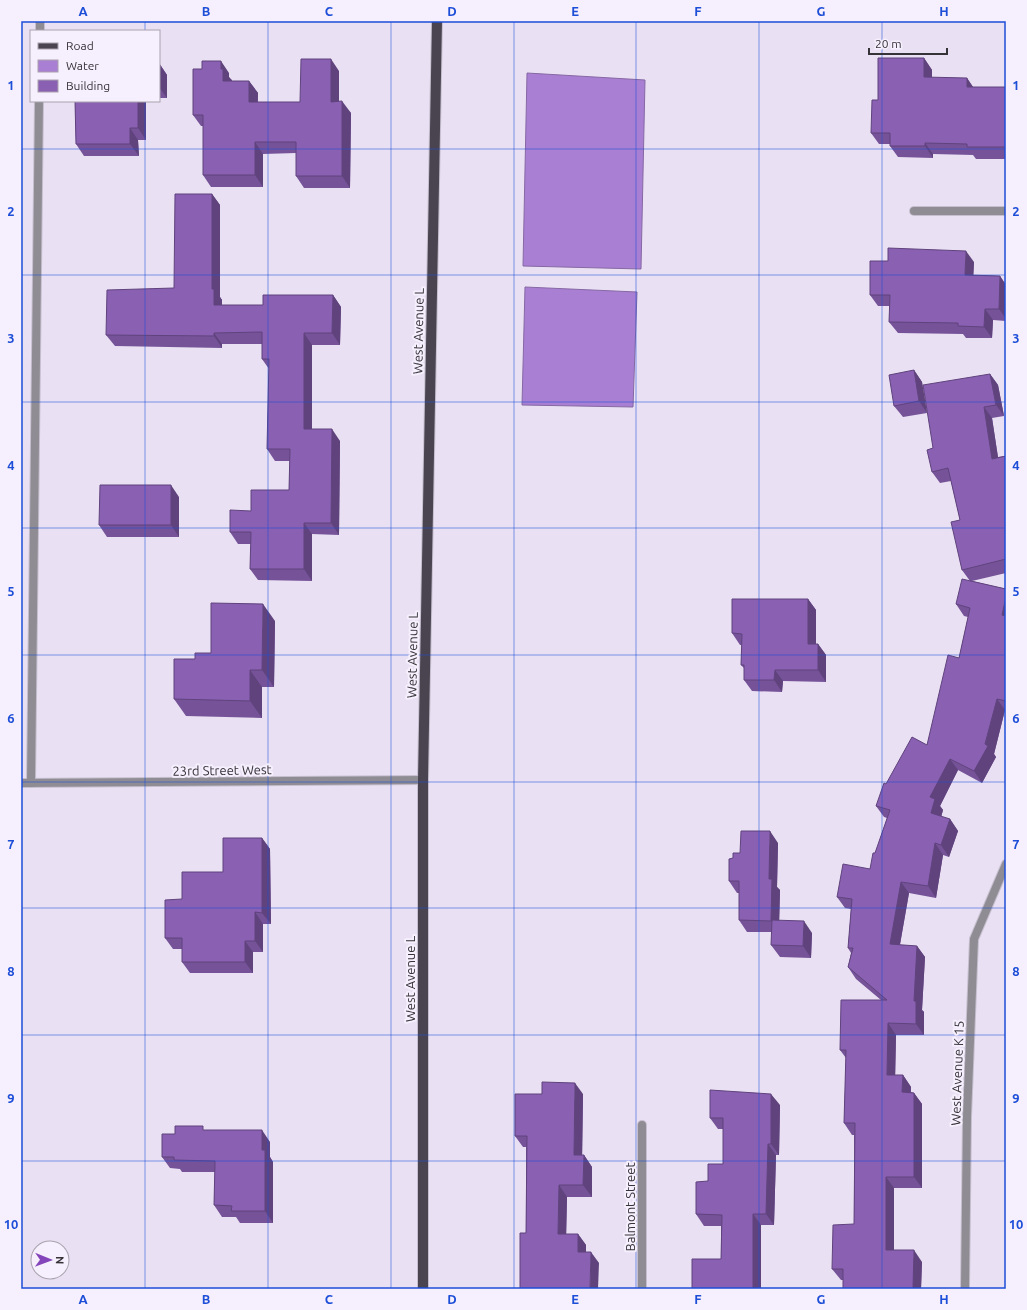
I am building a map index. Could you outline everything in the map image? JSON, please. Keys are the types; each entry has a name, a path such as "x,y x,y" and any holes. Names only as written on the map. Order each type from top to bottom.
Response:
{"main road":[{"name":"West Avenue L","path":"422,1289 423,780 436,21"}],"street":[{"path":"31,783 39,102"},
{"path":"914,211 1006,211"},
{"name":"23rd Street West","path":"21,783 423,780"},
{"name":"West Avenue K 15","path":"965,1289 967,1117 974,939 1006,864"},
{"name":"Balmont Street","path":"642,1126 642,1289"}],"water":[{"path":"527,73 645,80 641,269 523,266"},
{"path":"525,287 637,292 633,407 522,405"}],"building":[{"path":"878,58 924,58 924,77 967,78 967,87 1006,87 1006,147 967,147 967,144 925,143 925,146 890,146 890,133 871,133 872,100 878,100"},
{"path":"301,59 331,59 331,102 342,101 342,176 296,176 296,142 255,142 255,175 203,175 203,115 193,115 193,69 202,69 202,61 221,61 223,81 249,81 249,102 300,102"},
{"path":"75,102 138,102 138,128 130,128 130,144 76,144"},
{"path":"175,194 212,194 212,289 214,289 214,305 263,305 263,295 333,295 332,333 304,333 304,429 332,429 331,523 304,523 304,569 250,569 251,532 230,532 230,510 251,511 251,490 289,490 290,449 267,449 269,359 262,359 262,332 214,333 214,336 106,335 107,290 174,288"},
{"path":"888,248 966,251 965,275 1000,276 999,309 985,309 984,327 958,326 958,323 889,322 890,295 870,295 870,261 888,261"},
{"path":"914,370 919,401 894,406 889,375"},
{"path":"990,374 996,405 984,407 992,459 1006,456 1006,559 962,570 951,522 960,520 948,468 932,472 927,450 933,448 923,385"},
{"path":"100,485 171,485 171,525 99,525"},
{"path":"962,579 1006,589 1006,597 1002,615 1006,616 1006,701 997,699 985,744 988,746 974,771 950,759 930,797 935,799 931,813 950,819 941,845 935,843 928,886 901,882 890,944 917,946 914,1001 916,1001 916,1024 888,1023 887,1075 903,1075 902,1092 914,1093 914,1177 886,1177 886,1250 914,1250 913,1289 843,1289 843,1269 832,1269 833,1225 854,1224 855,1123 844,1123 846,1050 840,1050 841,1000 887,1000 848,967 853,948 848,948 852,899 837,897 843,864 870,869 873,853 875,853 890,810 876,806 884,783 886,784 912,737 927,745 948,655 959,658 970,608 956,604"},
{"path":"732,599 808,599 808,644 818,644 818,670 775,670 774,680 744,680 744,665 741,665 742,634 732,633"},
{"path":"211,603 263,604 262,670 250,670 250,701 174,699 174,659 195,659 195,653 211,653"},
{"path":"741,831 770,831 769,879 772,879 771,921 739,920 739,881 729,881 729,859 733,858 733,853 740,853"},
{"path":"223,838 262,838 262,913 255,912 255,941 245,941 245,962 182,962 182,938 165,938 165,900 182,899 182,872 223,872"},
{"path":"772,920 804,921 803,946 771,945"},
{"path":"542,1082 575,1083 574,1155 584,1155 583,1185 559,1185 558,1234 578,1234 578,1252 591,1252 590,1289 520,1289 520,1233 526,1233 527,1136 515,1136 515,1094 542,1094"},
{"path":"710,1090 771,1094 771,1144 768,1144 766,1214 753,1214 753,1289 692,1289 692,1259 721,1259 722,1215 696,1214 696,1182 708,1181 708,1164 723,1164 723,1118 710,1118"},
{"path":"175,1126 203,1126 203,1130 262,1130 262,1150 265,1150 265,1211 231,1211 232,1206 214,1205 215,1161 174,1160 174,1157 162,1157 162,1134 175,1134"}]}
